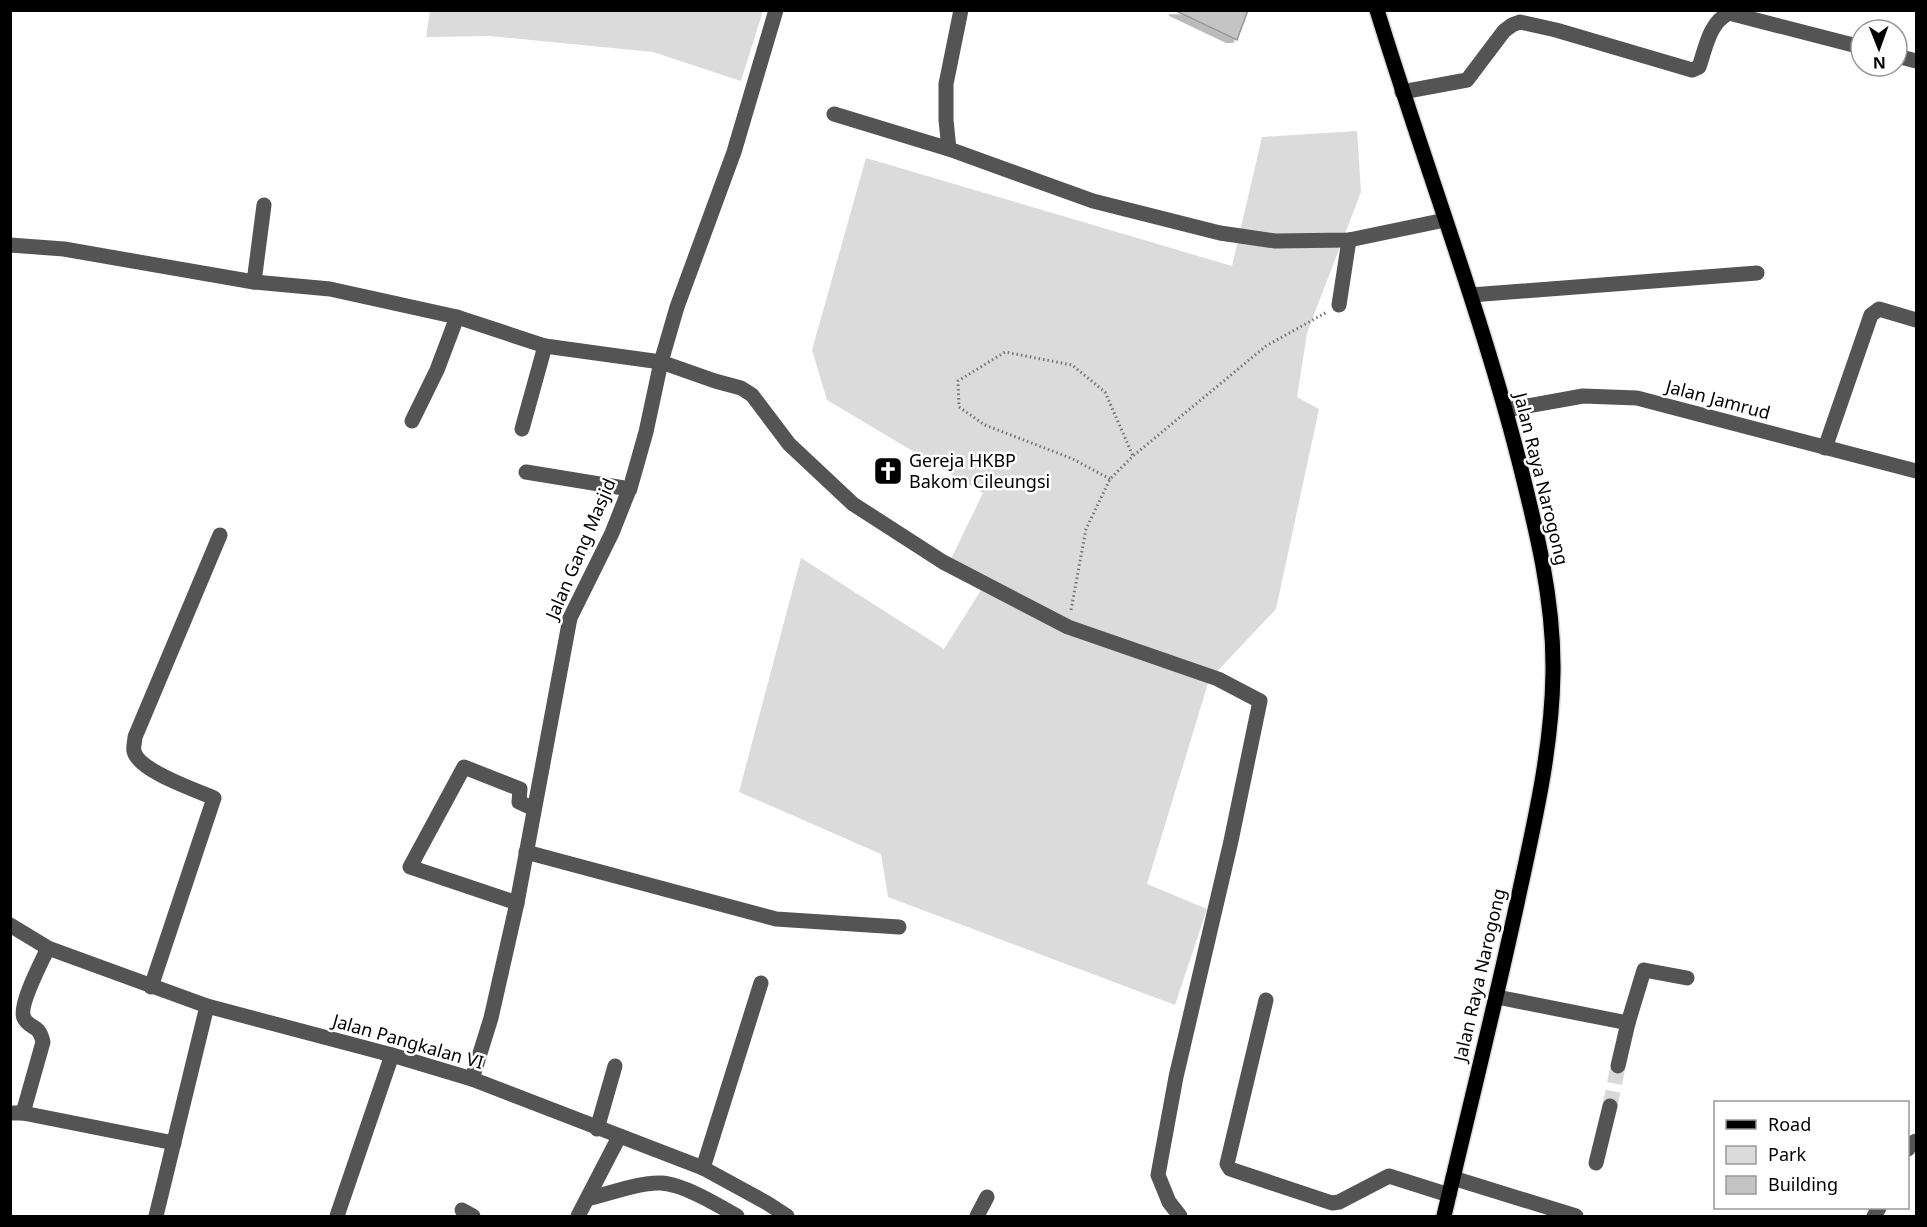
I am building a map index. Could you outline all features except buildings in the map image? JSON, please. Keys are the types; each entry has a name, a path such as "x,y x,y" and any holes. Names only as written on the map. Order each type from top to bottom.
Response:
{"main road":[{"name":"Jalan Raya Narogong","path":"1377,10 1402,92 1471,295 1506,410 1540,542 1550,615 1553,671 1550,733 1543,784 1497,997 1443,1216"}],"street":[{"name":"Jalan Gang Masjid","path":"472,1079 491,1018 517,903 570,618 612,533 630,489 677,307 734,152 776,10"},
{"path":"949,149 946,84 961,10"},
{"path":"1402,92 1467,80 1504,31 1520,22 1556,30 1692,70 1699,67 1712,28 1720,18 1729,13 1849,44"},
{"path":"834,114 949,149 1093,201 1220,233 1275,241 1349,240 1445,220"},
{"path":"254,282 264,205"},
{"path":"1339,305 1349,240"},
{"path":"13,243 64,249 254,282 330,289 456,317 545,346 661,362 741,388 752,395 789,444 853,504 943,562 1068,627 1218,679 1260,701 1231,841 1176,1077 1158,1175 1169,1202 1180,1216"},
{"path":"1471,295 1757,273"},
{"path":"1824,448 1871,315 1879,309 1917,320"},
{"path":"412,422 437,370 456,317"},
{"path":"522,429 545,346"},
{"name":"Jalan Jamrud","path":"1506,410 1583,396 1637,398 1917,471"},
{"path":"526,472 630,489"},
{"path":"151,987 214,798 155,772 140,762 134,752 135,737 220,535"},
{"path":"517,903 410,867 464,767 520,789 519,802 534,809"},
{"path":"526,852 776,919 898,927"},
{"name":"Jalan Pangkalan VI","path":"10,925 48,948 207,1006 392,1055 472,1079 703,1168 787,1216"},
{"path":"48,948 24,1003 25,1020 41,1032 44,1042 17,1113 174,1143"},
{"path":"1618,1066 1643,971 1646,969 1687,978"},
{"path":"703,1168 761,983"},
{"path":"1497,997 1628,1023"},
{"path":"1266,1000 1228,1167 1332,1203 1339,1202 1389,1176 1449,1195"},
{"path":"156,1216 207,1006"},
{"path":"337,1216 392,1055"},
{"path":"597,1129 615,1066"},
{"path":"1596,1163 1610,1106"},
{"path":"578,1216 619,1137"},
{"path":"1452,1178 1576,1216"},
{"path":"588,1198 663,1183 694,1194 737,1216"},
{"path":"977,1216 987,1197"}],"path":[{"path":"1068,627 1086,529 1110,479 1133,456 1266,346 1339,305"},
{"path":"1110,479 1073,459 985,425 959,407 958,381 1005,352 1072,365 1105,392 1133,456"}],"green space":[{"path":"430,10 763,11 741,81 653,52 489,36 426,37"},
{"path":"1357,131 1361,192 1307,333 1297,397 1319,409 1276,609 1209,680 1147,884 1207,909 1175,1005 888,897 881,854 739,792 801,558 944,649 983,587 951,559 983,493 827,400 812,350 866,158 1232,266 1262,137"}],"tunnel":[{"path":"1610,1106 1618,1066"}],"place":[{"name":"Gereja HKBP Bakom Cileungsi","path":"888,471"}]}
